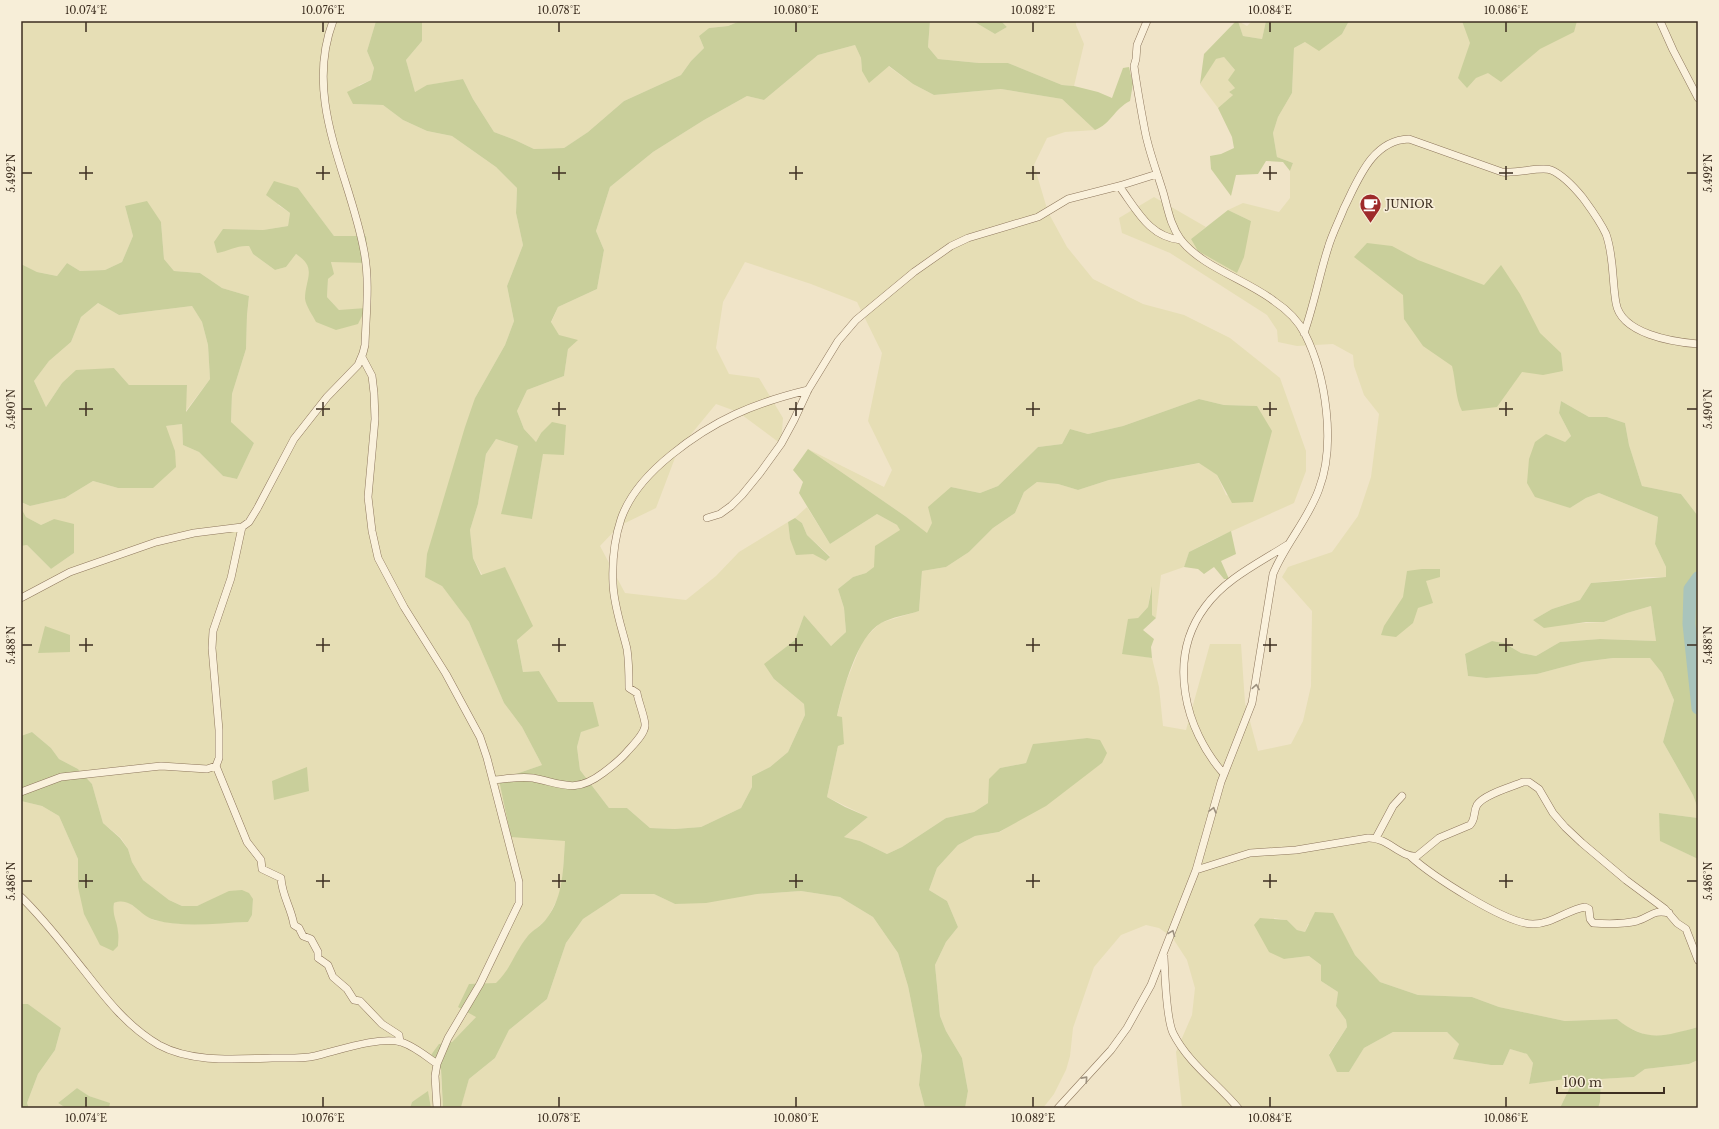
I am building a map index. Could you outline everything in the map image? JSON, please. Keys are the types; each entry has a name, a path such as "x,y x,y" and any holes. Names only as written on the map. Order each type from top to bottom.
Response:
{"street":[{"path":"21,598 70,572 156,542 194,533 242,527 249,522 257,509 294,439 322,403 355,369 362,357 365,345 367,287 365,256 353,206 331,132 323,91 324,59 333,21"},
{"path":"1058,1108 1111,1050 1127,1028 1148,991 1196,870 1224,774 1252,703 1262,649 1271,584 1277,565 1314,502 1323,479 1328,458 1328,435 1321,382 1304,333 1291,315 1272,298 1202,258 1181,240 1169,217 1146,133 1134,66 1137,45 1147,21"},
{"path":"1660,21 1698,98"},
{"path":"1304,333 1312,311 1328,246 1359,176 1370,159 1382,148 1394,140 1408,139 1502,172 1517,173 1548,169 1562,177 1578,192 1591,208 1606,234 1612,264 1616,304 1619,314 1634,328 1646,333 1673,341 1698,344"},
{"path":"707,518 720,514 731,506 760,473 781,444 808,390 838,341 856,320 914,272 951,246 968,238 1038,217 1068,199 1120,186 1157,174"},
{"path":"1120,186 1152,228 1164,237 1181,240"},
{"path":"362,357 372,376 374,393 375,419 368,497 372,531 378,558 404,608 446,674 480,737 515,859 520,882 520,903 480,984 448,1038 437,1064 435,1076 437,1108"},
{"path":"493,780 524,777 557,784 586,784 618,761 634,743 646,724 639,705 637,693 629,688 628,656 616,605 613,584 617,533 621,518 641,483 655,468 688,441 724,419 755,406 787,395 808,390"},
{"path":"242,527 231,578 213,631 212,648 219,730 219,758 216,766 247,842 261,860 262,869 281,878 281,890 292,911 294,925 299,928 303,936 311,939 318,952 318,958 328,965 333,977 347,989 354,1000 360,1001 382,1024 399,1035 400,1042"},
{"path":"1224,774 1211,759 1198,737 1187,704 1183,670 1189,638 1202,611 1216,594 1248,569 1289,544"},
{"path":"21,792 61,777 154,766 206,769 216,766"},
{"path":"1410,856 1417,856 1439,838 1470,825 1474,818 1477,804 1484,799 1523,782 1529,782 1539,789 1553,812 1566,827 1621,875 1669,913 1677,923 1686,929 1698,960"},
{"path":"1376,838 1393,806 1402,796"},
{"path":"1196,870 1250,853 1296,850 1376,838 1383,840 1410,856 1423,868 1471,899 1522,923 1543,923 1585,907 1589,909 1590,919 1593,923 1629,922 1657,911 1669,913"},
{"path":"21,897 49,928 110,1004 128,1022 160,1045 176,1052 200,1057 294,1058 314,1056 387,1041 400,1042 416,1049 437,1064"},
{"path":"1163,954 1167,1000 1173,1032 1191,1059 1238,1108"}],"shaded area":[{"path":"21,21 376,21 367,51 374,68 371,80 359,85 353,104 383,105 403,120 427,131 452,136 496,167 517,188 516,213 523,245 507,286 514,321 505,345 475,398 442,586 469,622 504,703 522,727 542,765 499,780 565,841 563,873 559,896 547,919 527,937 504,976 496,984 476,1017 452,1042 439,1044 443,1108 431,1108 428,1092 412,1102 410,1108 109,1108 109,1103 89,1096 77,1088 58,1103 66,1108 29,1108 27,1103 38,1074 55,1050 61,1028 28,1004 21,1004 21,801 42,806 59,816 78,859 78,887 118,932 113,918 113,910 114,903 121,900 129,903 153,920 179,924 248,922 252,915 253,899 209,901 197,906 182,906 169,900 143,880 132,862 128,849 121,838 103,823 92,784 78,769 59,759 51,748 32,732 21,736 21,546 27,545 51,569 74,553 54,519 41,525 26,517 21,508 21,502 30,506 65,498 93,481 118,488 166,429 166,426 182,424 183,445 199,452 223,476 237,479 254,443 231,423 232,394 246,349 249,296 222,288 200,273 174,271 164,259 161,222 125,206 133,236 122,262 105,270 80,271 67,263 57,276 37,272 21,264","holes":["298,188 334,236 331,262 333,274 328,279 327,297 339,310 305,300 310,273 306,260 296,254 286,267 275,270 253,254 249,246 240,245 223,229 263,230 288,226 290,213 278,205"]},
{"path":"422,21 740,21 728,26 709,28 699,36 704,48 691,61 681,75 624,101 588,132 564,148 534,149 494,132 473,99 463,79 428,85 415,92 406,60 422,41"},
{"path":"930,21 973,21 995,34 1007,27 1001,21 1076,21 1076,25 1084,44 1074,86 1062,85 1008,63 979,63 938,59 928,47"},
{"path":"1238,21 1247,26 1252,21 1266,21 1262,39 1243,36"},
{"path":"1349,21 1698,21 1698,516 1681,494 1642,486 1629,445 1625,423 1607,417 1589,417 1561,401 1559,413 1571,436 1565,442 1555,502 1570,508 1586,498 1599,493 1658,517 1655,544 1666,567 1666,577 1647,577 1591,583 1580,600 1552,609 1533,620 1569,624 1604,622 1651,606 1656,641 1600,639 1560,642 1536,656 1521,653 1504,643 1492,641 1465,655 1468,676 1486,678 1537,674 1582,662 1613,658 1650,658 1662,673 1674,700 1663,742 1693,795 1698,809 1698,818 1659,813 1661,841 1698,859 1698,1027 1671,1035 1648,1036 1627,1027 1617,1019 1565,1021 1499,1007 1472,997 1418,995 1380,982 1355,955 1343,933 1308,924 1305,932 1297,930 1287,920 1274,918 1284,959 1309,956 1321,965 1321,981 1338,992 1336,1006 1346,1020 1347,1027 1329,1054 1349,1072 1364,1048 1393,1032 1447,1032 1459,1044 1454,1059 1491,1065 1503,1065 1510,1049 1528,1054 1533,1063 1529,1084 1566,1078 1570,1087 1560,1108 1182,1108 1176,1052 1192,1015 1195,988 1187,960 1172,937 1159,928 1146,925 1121,935 1094,967 1073,1028 1070,1056 1066,1070 1054,1094 1043,1108 965,1108 968,1091 962,1058 946,1031 940,1016 935,965 946,942 958,927 947,901 929,890 937,868 958,845 975,836 1000,832 1102,763 1087,738 1034,744 1026,763 1000,768 988,803 974,812 946,818 902,847 887,854 860,841 844,837 868,817 827,797 838,746 837,716 845,685 863,640 880,623 919,611 922,571 946,567 969,552 993,528 1015,513 1024,492 1037,482 1058,484 1078,490 1109,480 1200,463 1217,475 1226,495 1252,502 1259,475 1257,406 1224,405 1199,399 1123,426 1088,434 1070,429 1062,444 1038,447 998,486 980,493 951,487 927,534 905,516 808,449 884,487 892,470 868,421 882,353 857,302 811,284 745,262 723,302 716,348 729,374 759,378 783,418 781,444 738,412 716,404 678,450 656,508 619,526 600,546 625,593 686,600 716,576 739,552 788,522 790,539 827,561 830,556 807,535 802,523 795,518 807,507 830,544 877,514 897,525 901,530 876,546 875,567 866,573 853,577 838,589 844,608 846,632 831,646 804,615 795,640 777,654 774,679 804,704 805,715 788,752 770,767 752,776 752,787 741,808 701,827 675,829 650,828 627,808 609,808 580,770 577,747 581,732 558,702 539,671 523,672 517,639 473,558 470,530 478,504 486,454 496,439 518,446 502,514 532,519 543,453 541,433 536,442 524,429 517,411 527,390 564,376 568,349 551,323 558,307 597,289 604,250 596,231 610,187 653,152 704,120 747,96 764,100 818,55 855,45 861,58 862,71 888,66 913,84 934,95 1001,89 1062,99 1095,130 1065,132 1047,138 1034,165 1048,212 1067,247 1093,279 1143,304 1184,315 1230,338 1280,378 1306,451 1306,471 1294,503 1189,552 1184,567 1161,575 1156,618 1152,615 1151,588 1148,607 1138,618 1122,653 1152,658 1159,687 1163,726 1186,730 1210,644 1241,644 1245,703 1258,751 1291,744 1303,721 1311,686 1312,611 1282,577 1288,567 1332,552 1358,516 1371,477 1379,414 1364,395 1354,366 1353,355 1333,344 1297,346 1278,342 1277,330 1267,315 1170,253 1122,233 1119,218 1154,197 1206,227 1191,239 1251,221 1228,210 1243,203 1279,212 1290,198 1290,171 1293,163 1277,157 1273,133 1278,117 1292,93 1294,48 1305,42 1342,34"},
{"path":"1224,57 1235,70 1235,88 1229,92 1233,95 1218,108 1200,84 1215,59"},
{"path":"98,303 119,315 192,306 202,322 208,345 210,379 185,412 187,385 129,385 114,368 62,383 46,407 34,381 49,361 71,342 81,317"},
{"path":"801,891 840,897 873,917 898,953 908,986 922,1056 919,1085 925,1108 456,1108 461,1106 469,1079 495,1058 509,1030 547,999 566,943 583,919 621,894 654,894 675,904 757,894"},
{"path":"1698,1060 1698,1108 1598,1108 1600,1102 1601,1079 1634,1077 1645,1069 1689,1064"}],"green space":[{"path":"376,21 422,21 422,41 406,60 415,92 427,85 463,79 473,99 494,132 534,149 564,148 588,132 624,101 681,75 691,61 704,48 699,36 709,28 728,26 740,21 930,21 928,47 938,59 979,63 1008,63 1062,85 1074,86 1098,92 1112,98 1123,68 1129,67 1133,84 1130,101 1120,108 1105,124 1095,130 1062,99 1001,89 934,95 913,84 889,66 869,83 862,71 861,58 855,45 818,55 764,100 747,96 704,120 653,152 610,187 596,231 604,250 597,289 558,307 551,322 559,335 578,340 568,349 564,376 527,390 517,411 524,429 536,442 541,433 552,422 566,425 564,455 543,454 532,519 501,514 518,446 496,439 486,454 478,504 470,530 473,558 481,575 505,567 533,626 517,640 523,672 539,671 558,702 593,702 599,726 581,732 577,747 580,770 609,808 627,808 650,828 675,829 701,827 741,808 752,787 752,776 770,767 788,752 805,715 804,704 774,679 764,664 795,640 804,615 831,646 846,632 844,608 838,589 853,577 866,573 874,567 875,546 900,530 897,525 877,514 830,544 799,493 803,482 793,470 808,449 905,516 927,533 932,523 928,507 951,487 980,493 998,486 1038,447 1062,444 1070,429 1088,434 1123,426 1199,399 1224,405 1257,406 1272,431 1253,502 1232,503 1217,475 1199,463 1109,480 1078,490 1058,484 1037,482 1024,492 1015,513 993,528 969,552 946,567 922,571 919,611 885,621 872,630 858,651 852,665 837,716 842,717 844,744 838,746 827,797 868,817 844,837 860,841 887,854 902,847 946,818 974,812 988,803 989,779 1000,768 1026,763 1033,744 1087,738 1100,740 1107,753 1102,763 1046,806 999,832 975,836 958,845 937,868 929,890 947,901 958,927 946,942 935,965 940,1016 946,1031 962,1058 968,1091 965,1108 925,1108 919,1085 922,1056 908,986 898,953 873,917 840,897 801,891 757,894 706,903 675,904 654,894 621,894 583,919 566,943 547,999 509,1030 495,1058 469,1079 461,1107 443,1108 441,1069 431,1055 439,1044 452,1042 476,1017 458,1007 469,984 496,983 501,978 527,937 545,921 553,909 562,881 565,841 511,837 499,780 542,765 522,727 504,703 469,622 442,586 425,577 427,554 475,398 505,345 514,321 507,286 523,245 516,213 517,188 496,167 452,136 427,131 403,120 383,105 353,104 347,92 371,80 374,68 367,51"},
{"path":"973,21 1001,21 1007,27 995,34"},
{"path":"1236,21 1238,21 1243,36 1262,39 1266,21 1349,21 1342,34 1319,51 1305,42 1294,48 1292,93 1278,117 1273,133 1277,157 1293,163 1290,171 1283,162 1266,161 1258,174 1236,175 1231,196 1211,169 1210,156 1221,154 1234,148 1232,137 1218,108 1233,95 1229,92 1235,88 1228,80 1235,70 1224,57 1216,59 1200,84 1204,54"},
{"path":"1462,21 1577,21 1574,32 1540,49 1501,82 1488,73 1476,78 1467,88 1458,78 1470,43"},
{"path":"274,181 298,188 334,236 366,236 368,263 331,262 334,274 328,279 327,297 339,310 366,308 358,324 336,330 316,322 305,299 309,269 303,259 296,254 286,267 275,270 253,254 249,246 241,246 217,253 214,242 223,229 263,230 288,226 290,213 266,195"},
{"path":"147,201 161,222 164,259 174,271 200,273 222,288 249,296 246,349 232,394 231,422 254,443 237,479 223,476 199,452 183,445 182,424 166,426 175,451 176,467 153,488 118,488 93,481 65,498 30,506 21,502 21,264 37,272 57,276 67,263 80,271 105,270 122,262 133,236 125,206","holes":["98,303 119,315 192,306 202,322 208,345 210,379 186,412 187,385 129,385 114,368 76,370 62,383 46,407 34,381 49,361 71,342 81,317"]},
{"path":"1228,210 1251,221 1244,257 1237,273 1198,251 1191,239"},
{"path":"1367,243 1392,246 1418,260 1484,285 1501,265 1520,294 1540,333 1561,353 1563,371 1543,375 1522,372 1497,407 1462,411 1458,400 1452,366 1423,346 1404,319 1403,295 1354,257"},
{"path":"1561,401 1589,417 1607,417 1625,423 1629,445 1642,486 1681,494 1698,516 1698,809 1693,795 1663,742 1674,700 1662,673 1650,658 1613,658 1582,662 1537,674 1486,678 1468,676 1465,654 1492,641 1504,643 1521,653 1536,656 1560,642 1600,639 1656,641 1651,606 1604,622 1586,622 1544,628 1533,620 1552,609 1580,600 1591,583 1666,577 1666,567 1655,544 1658,517 1599,493 1586,498 1570,508 1535,497 1527,483 1529,459 1535,442 1546,434 1565,442 1571,436 1559,413"},
{"path":"21,508 26,517 41,525 54,519 74,524 74,553 51,569 27,545 21,546"},
{"path":"795,518 802,523 807,535 830,557 826,561 813,554 796,555 790,539 788,522"},
{"path":"1231,531 1236,554 1221,561 1229,579 1224,579 1214,567 1204,574 1198,569 1184,567 1189,552"},
{"path":"1440,569 1440,577 1426,581 1433,603 1418,608 1413,623 1396,637 1381,635 1384,626 1403,597 1407,571"},
{"path":"1152,586 1152,615 1156,618 1143,630 1154,639 1151,647 1152,658 1122,654 1128,619 1138,618 1148,607"},
{"path":"45,626 70,635 70,652 38,653"},
{"path":"32,732 51,748 59,759 78,769 92,784 103,823 120,838 128,849 132,862 143,880 169,900 182,906 197,906 229,891 242,890 249,893 253,899 252,915 248,922 178,924 149,918 131,904 120,902 114,903 118,946 113,951 100,945 84,914 78,887 78,859 59,816 42,806 21,801 21,736"},
{"path":"307,767 309,791 274,800 272,781"},
{"path":"1659,813 1698,818 1698,859 1660,841"},
{"path":"1315,912 1333,913 1355,955 1380,982 1418,995 1472,997 1499,1007 1565,1021 1617,1019 1627,1027 1637,1032 1647,1034 1666,1035 1698,1027 1698,1060 1689,1064 1645,1069 1634,1077 1601,1079 1600,1102 1598,1108 1560,1108 1570,1087 1566,1079 1529,1084 1533,1063 1527,1054 1510,1049 1503,1065 1491,1065 1453,1059 1459,1044 1447,1032 1393,1032 1364,1048 1349,1072 1337,1072 1329,1055 1347,1027 1346,1020 1336,1006 1338,992 1321,981 1321,965 1309,956 1284,959 1269,952 1254,925 1260,918 1287,920 1297,930 1305,932"},
{"path":"21,1004 28,1004 61,1028 55,1050 38,1074 27,1103 29,1108 21,1108"},
{"path":"77,1088 89,1096 110,1103 109,1108 66,1108 58,1103"},
{"path":"428,1091 431,1108 410,1108 412,1102"}],"waterway":[{"path":"1698,578 1690,589 1689,624 1698,708"}],"place":[{"name":"JUNIOR","path":"1371,224"}]}
